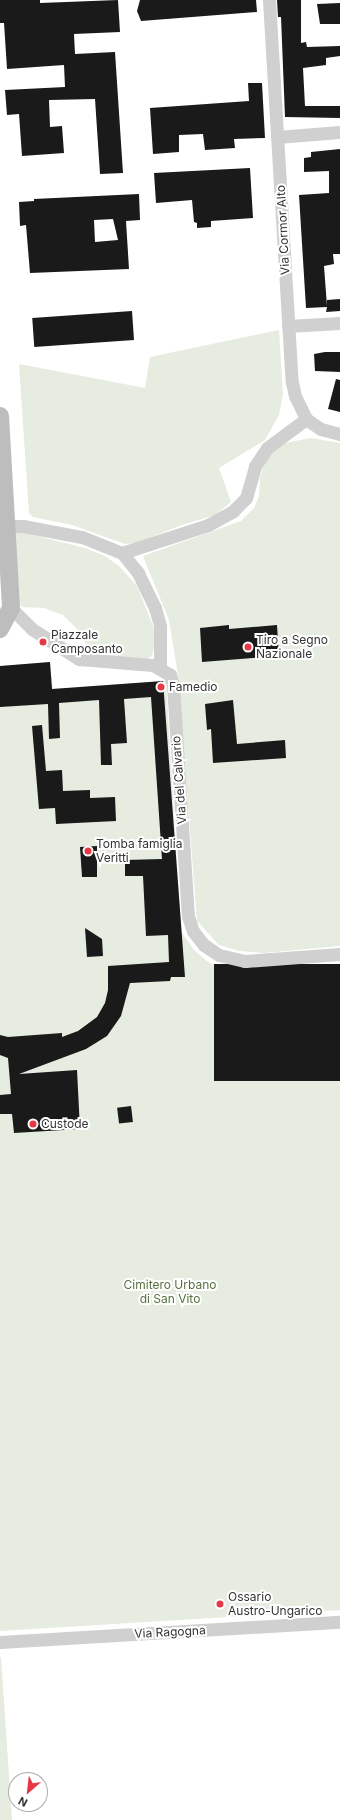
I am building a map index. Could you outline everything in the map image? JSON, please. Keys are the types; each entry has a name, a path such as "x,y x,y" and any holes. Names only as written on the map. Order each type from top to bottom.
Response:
{"street":[{"name":"Via Cormor Alto","path":"269,0 292,382 295,396 306,419"},
{"path":"277,137 340,132"},
{"path":"288,326 340,323"},
{"path":"0,416 11,608 0,629"},
{"path":"122,553 208,525 233,511 250,490 255,466 262,453 306,419 321,429 340,434"},
{"path":"6,526 29,527 82,537 122,553 138,573 155,608 160,626 160,667 89,661 70,654 46,640 23,622 11,608"},
{"name":"Via del Calvario","path":"160,667 170,675 174,685 188,916 193,931 213,952 235,960 340,954"},
{"name":"Via Ragogna","path":"0,1642 340,1622"}],"green space":[{"path":"279,330 283,395 279,415 265,440 219,468 231,502 215,515 179,526 137,543 125,544 72,525 33,517 29,513 19,364 145,388 150,357"},
{"name":"Tiro a Segno Nazionale","path":"310,438 340,443 340,946 264,953 239,951 219,945 197,921 178,675 169,620 143,556 241,521 254,508 259,496 260,477 265,462 274,450 286,443"},
{"path":"21,532 85,548 105,556 119,566 137,586 153,626 156,638 152,656 147,659 89,654 82,634 63,615 44,608 22,607 20,604 15,533"},
{"name":"Cimitero Urbano di San Vito","path":"50,662 53,689 166,681 181,931 194,950 208,962 227,972 340,964 340,1610 0,1631 0,666"},
{"path":"1,1657 9,1772 8,1812 11,1812 12,1820 0,1820"}],"building":[{"path":"0,0 40,0 40,3 118,0 120,32 74,34 75,54 115,52 123,173 100,174 95,99 49,100 50,127 62,126 64,153 22,156 19,114 7,115 5,90 65,87 64,65 7,69 4,23 0,23"},
{"path":"140,0 256,0 257,12 141,21 137,11"},
{"path":"277,0 301,0 301,43 306,42 307,47 340,46 340,56 326,58 326,65 303,68 305,106 340,106 340,118 285,117 281,17 278,17"},
{"path":"340,3 340,24 320,24 317,4"},
{"path":"248,83 262,83 265,138 234,139 235,148 205,150 203,134 179,135 179,152 153,154 150,108 249,101"},
{"path":"340,149 340,254 333,254 334,264 324,266 327,306 327,300 340,299 340,311 326,312 327,307 306,308 299,195 329,193 329,171 304,172 304,158 311,157 311,152"},
{"path":"250,168 253,218 211,221 211,227 197,228 197,223 194,222 192,200 156,203 154,173"},
{"path":"139,194 140,220 126,221 129,269 30,273 26,225 20,226 19,202 34,201 34,199","holes":["113,219 118,240 95,242 94,220"]},
{"path":"132,311 134,340 34,347 32,318"},
{"path":"340,352 340,372 315,371 314,354"},
{"path":"336,379 340,380 340,412 328,409"},
{"path":"229,625 229,629 277,625 279,656 202,662 200,628"},
{"path":"50,662 52,689 163,681 185,977 171,977 170,981 130,983 121,1016 107,1036 86,1049 19,1074 77,1070 80,1129 14,1133 12,1114 0,1114 0,1095 11,1094 8,1058 0,1055 0,1035 8,1037 62,1033 62,1037 78,1031 97,1017 105,1003 108,990 108,966 169,962 168,935 146,936 143,876 125,876 125,860 162,859 151,697 124,699 127,743 111,744 112,765 101,765 99,700 59,703 60,738 49,739 48,704 0,707 0,666"},
{"path":"233,700 237,744 285,740 286,758 213,763 211,729 207,730 205,704"},
{"path":"42,725 46,771 62,770 63,791 90,790 90,798 115,797 116,821 56,824 55,808 39,809 32,726"},
{"path":"97,846 97,877 82,877 80,847"},
{"path":"85,928 102,939 103,956 87,957"},
{"path":"214,964 340,964 340,1081 214,1081"},
{"path":"131,1106 133,1122 119,1124 117,1108"}],"place":[{"name":"Piazzale Camposanto","path":"43,642"},
{"name":"Tiro a Segno Nazionale","path":"248,647"},
{"name":"Famedio","path":"161,687"},
{"name":"Tomba famiglia Veritti","path":"88,851"},
{"name":"Custode","path":"33,1124"},
{"name":"Ossario Austro-Ungarico","path":"220,1604"}]}
